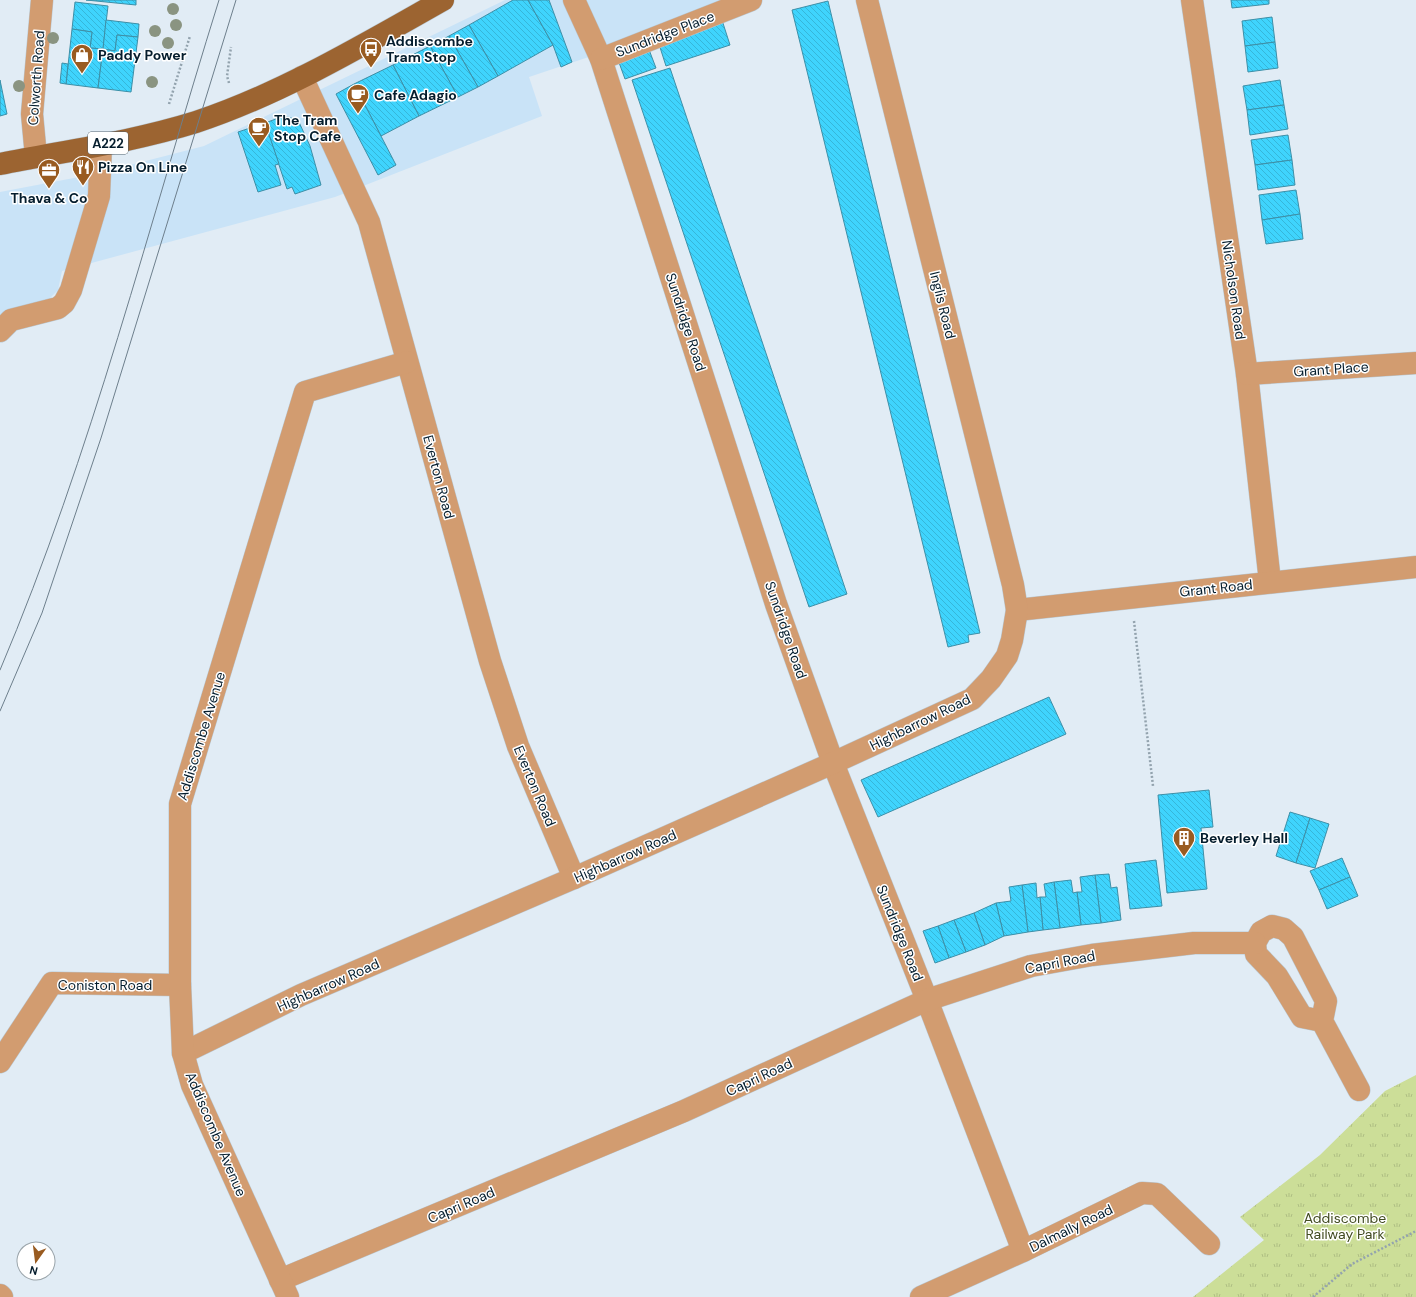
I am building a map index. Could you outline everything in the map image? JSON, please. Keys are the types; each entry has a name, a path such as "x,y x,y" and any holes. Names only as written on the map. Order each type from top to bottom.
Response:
{"main road":[{"name":"A222","path":"0,164 101,145 161,132 197,122 302,77 443,0"}],"street":[{"name":"Colworth Road","path":"36,157 32,114 42,0"},
{"name":"Sundridge Road","path":"574,0 601,59 776,604 833,764 927,1000 1023,1251"},
{"name":"Sundridge Place","path":"601,59 752,0"},
{"name":"Inglis Road","path":"867,0 1011,578 1017,610"},
{"name":"Nicholson Road","path":"1192,0 1247,374 1270,582"},
{"name":"Everton Road","path":"302,77 369,222 490,661 518,746 574,878"},
{"path":"5,326 58,308 64,303 72,290 99,196 101,145"},
{"name":"Addiscombe Avenue","path":"284,1289 192,1085 183,1053 180,985 180,804 305,392 407,362"},
{"name":"Grant Place","path":"1247,374 1416,363"},
{"name":"Grant Road","path":"1017,610 1416,567"},
{"name":"Highbarrow Road","path":"183,1053 301,995 574,878 833,764 972,699 991,679 1007,656 1012,640 1017,610"},
{"path":"1322,1021 1302,1017 1277,976 1256,954 1255,943 1261,932 1272,926 1284,928 1293,938 1326,1001 1322,1021 1359,1090"},
{"name":"Capri Road","path":"284,1289 684,1111 927,1000 1031,966 1084,956 1194,944 1255,943"},
{"path":"1277,976 1305,961"},
{"name":"Coniston Road","path":"0,1062 52,983 180,985"},
{"name":"Dalmally Road","path":"921,1297 1023,1251 1142,1193 1157,1194 1209,1244"}],"path":[{"path":"161,132 190,36"},
{"path":"231,47 227,76 237,106"},
{"path":"1131,597 1153,786"},
{"path":"1313,1297 1352,1264 1416,1231"}],"shaded area":[{"path":"505,0 759,0 529,77 542,116 335,197 62,271 58,290 43,305 0,315 0,192 95,174 204,146"}],"green space":[{"name":"Addiscombe Railway Park","path":"1416,1075 1416,1297 1193,1297 1264,1240 1240,1217 1320,1155 1385,1091"}],"building":[{"path":"86,0 136,0 136,5"},
{"path":"513,0 528,0 553,45 498,76 469,25"},
{"path":"528,0 549,0 572,62 561,67 553,45"},
{"path":"1231,0 1269,0 1269,4 1232,8"},
{"path":"828,1 980,633 968,635 969,642 948,647 792,10"},
{"path":"75,2 108,6 103,49 90,48 92,32 72,29"},
{"path":"721,17 730,45 666,66 657,38"},
{"path":"1272,17 1275,42 1245,46 1242,21"},
{"path":"106,20 139,24 138,37 117,35 115,51 103,49"},
{"path":"469,25 498,76 478,87 449,36"},
{"path":"72,29 92,32 90,48 103,49 98,88 66,84"},
{"path":"117,35 138,37 131,92 98,88 103,49 115,51"},
{"path":"449,36 478,87 458,97 430,46"},
{"path":"1275,42 1278,68 1248,72 1245,46"},
{"path":"430,46 458,97 419,116 393,65"},
{"path":"648,47 656,68 625,79 617,57"},
{"path":"62,63 68,64 66,84 60,83"},
{"path":"393,65 419,116 381,136 354,84"},
{"path":"670,68 847,594 809,607 632,80"},
{"path":"0,80 7,114 0,116"},
{"path":"1280,80 1284,105 1247,110 1243,86"},
{"name":"Cafe Adagio","path":"354,84 396,165 378,175 336,94"},
{"path":"1284,105 1288,129 1250,135 1247,110"},
{"path":"284,116 298,120 310,146 321,185 295,194 292,187 287,189 265,123"},
{"name":"The Tram Stop Cafe","path":"265,123 279,164 275,165 281,185 258,192 238,132"},
{"path":"1288,135 1292,160 1255,165 1251,140"},
{"path":"1292,160 1295,185 1258,190 1255,165"},
{"path":"1296,190 1300,214 1262,220 1259,195"},
{"path":"1300,214 1303,239 1266,244 1262,220"},
{"path":"1049,697 1066,734 878,817 861,780"},
{"name":"Beverley Hall","path":"1209,790 1213,827 1201,828 1207,889 1167,893 1158,795"},
{"path":"1290,812 1310,818 1296,863 1276,856"},
{"path":"1310,818 1329,824 1315,868 1296,863"},
{"path":"1342,858 1350,877 1319,890 1310,871"},
{"path":"1156,860 1162,906 1130,909 1125,864"},
{"path":"1109,874 1111,888 1117,887 1121,920 1101,923 1095,875"},
{"path":"1095,875 1101,923 1081,925 1077,892 1082,892 1080,877"},
{"path":"1350,877 1358,896 1327,909 1319,890"},
{"path":"1071,880 1073,893 1077,892 1081,925 1060,928 1054,882"},
{"path":"1054,882 1060,928 1043,930 1040,897 1046,897 1044,884"},
{"path":"1036,883 1037,898 1040,897 1043,930 1028,932 1022,885"},
{"path":"1022,885 1028,932 1004,936 996,903 1011,901 1009,887"},
{"path":"996,903 1004,936 985,945 974,913"},
{"path":"974,913 985,945 966,952 954,920"},
{"path":"954,920 966,952 949,958 938,926"},
{"path":"938,926 949,958 935,963 923,931"}],"tram line":[{"path":"0,670 33,588 91,422 118,338 219,0"},
{"path":"0,711 42,613 101,438 236,0"}],"place":[{"name":"Addiscombe Tram Stop","path":"371,68"},
{"name":"Paddy Power","path":"82,74"},
{"name":"Cafe Adagio","path":"358,114"},
{"name":"The Tram Stop Cafe","path":"259,148"},
{"name":"Pizza On Line","path":"83,186"},
{"name":"Thava & Co","path":"49,190"},
{"name":"Beverley Hall","path":"1184,858"}]}
